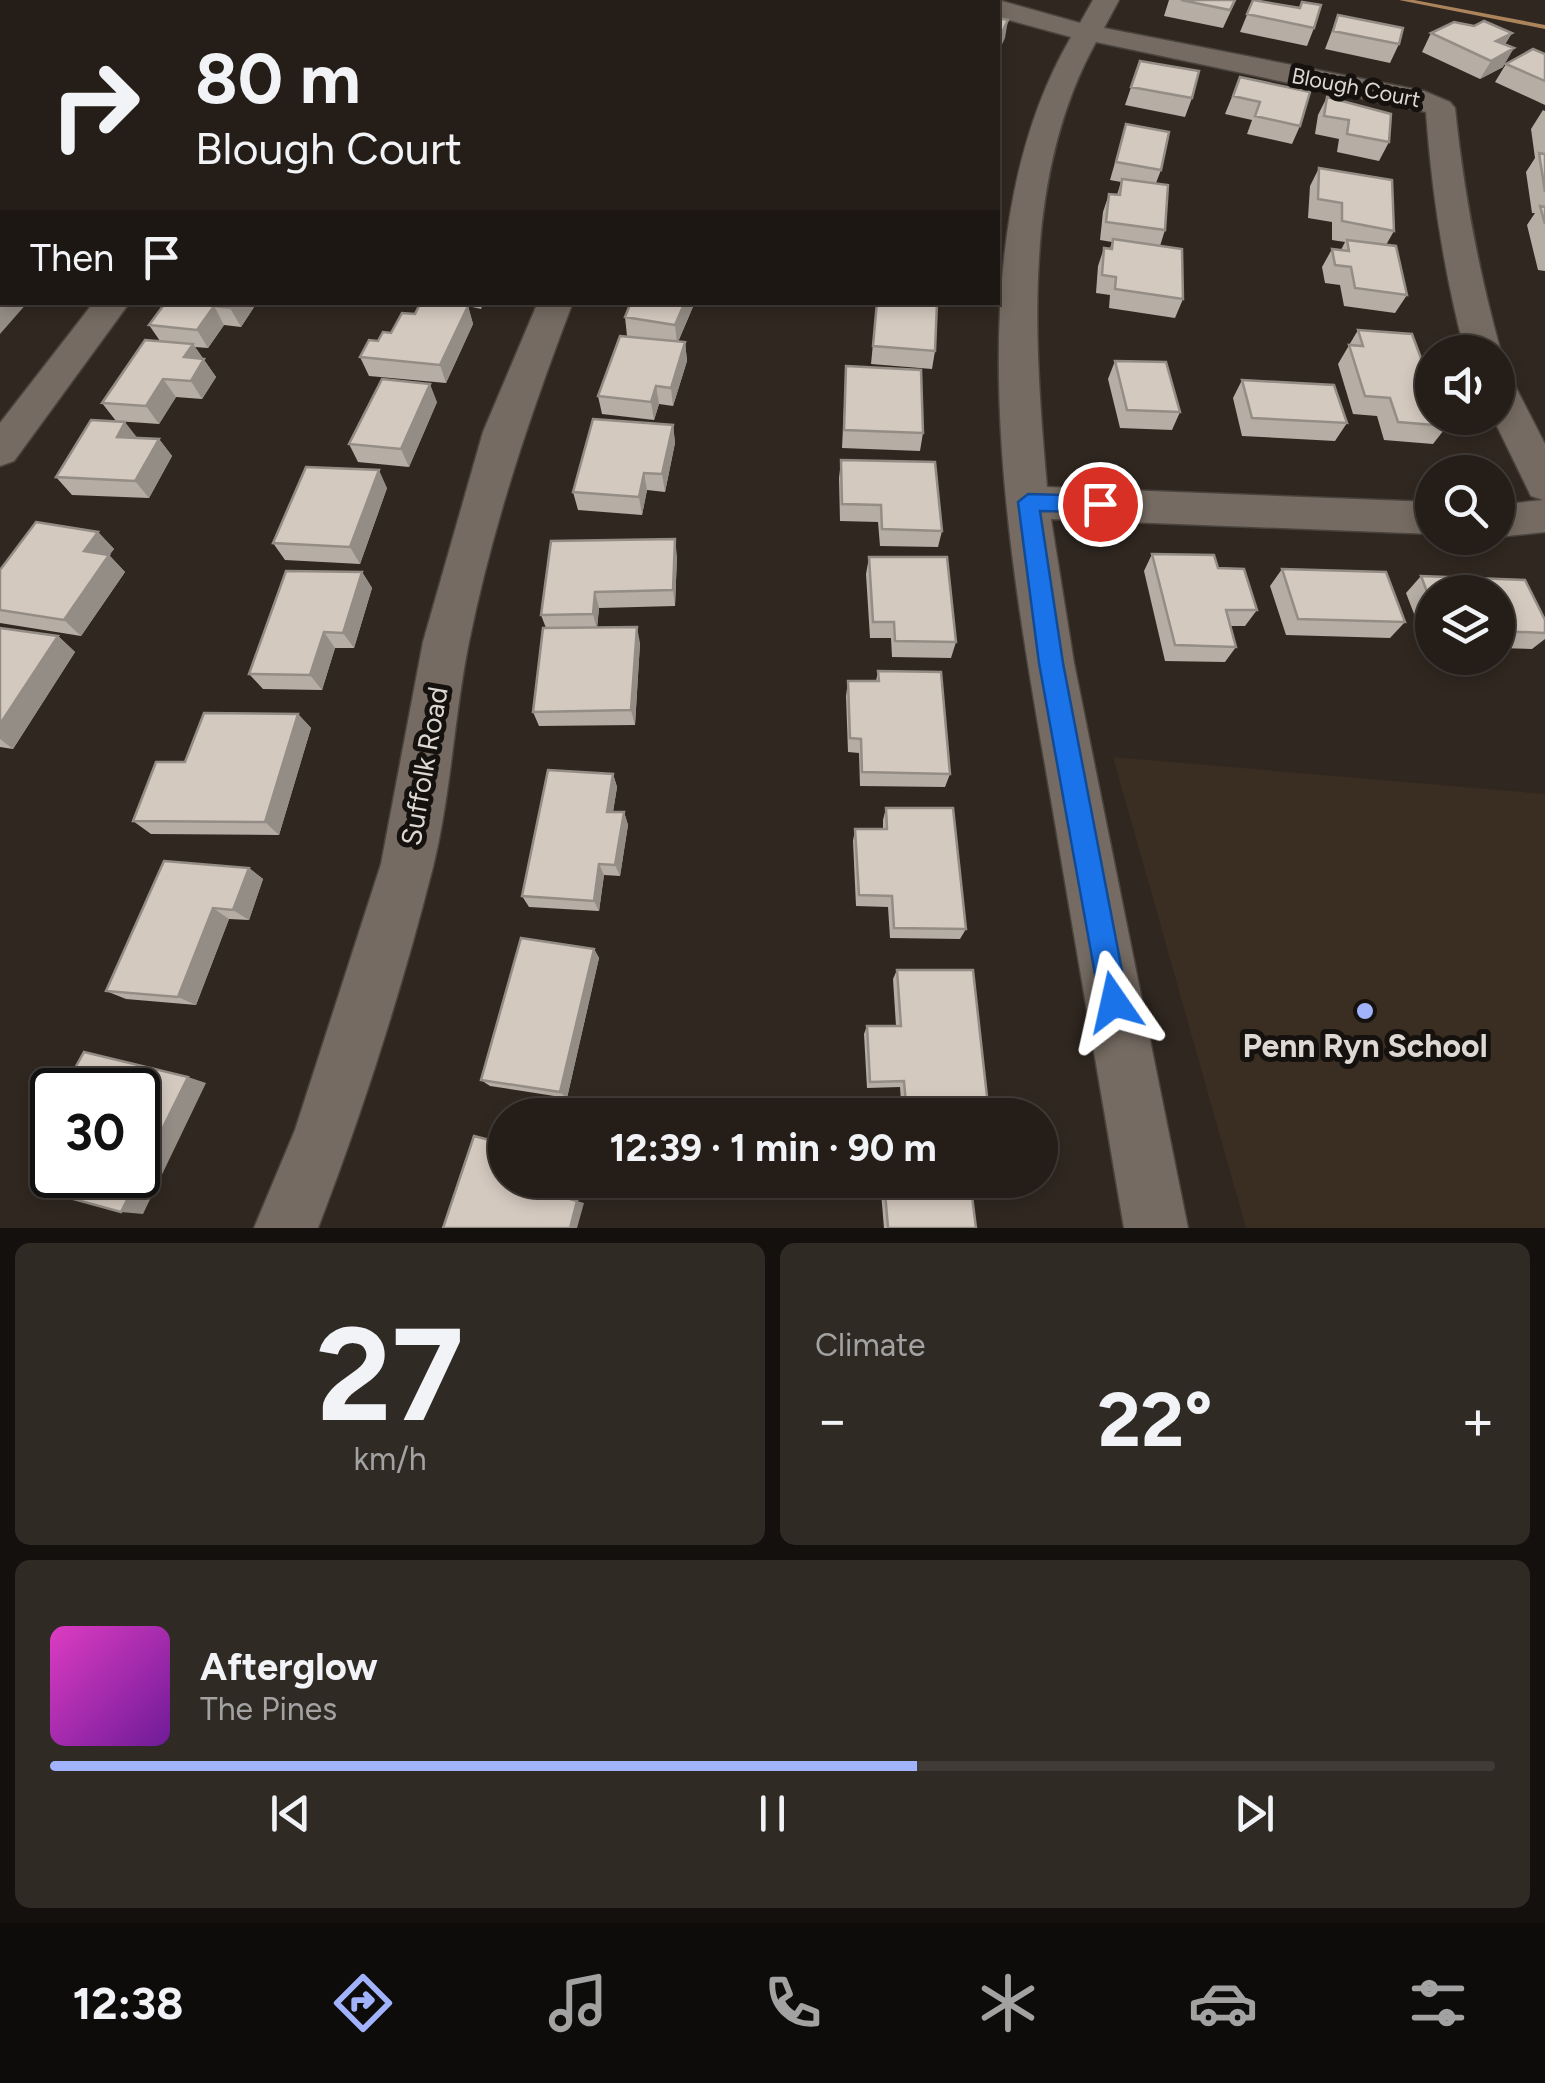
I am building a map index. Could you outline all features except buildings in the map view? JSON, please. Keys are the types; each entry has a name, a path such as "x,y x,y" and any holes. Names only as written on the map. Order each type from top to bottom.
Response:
{"street":[{"path":"1000,8 1096,16 1049,110 1028,202 1018,373 1028,502 1051,663 1156,1228"},
{"name":"Blough Court","path":"1096,16 1424,100 1440,108 1448,199 1459,264 1478,335"},
{"path":"0,451 111,305"},
{"name":"Suffolk Road","path":"286,1228 325,1130 407,864 446,642 478,519 503,432 555,305"},
{"path":"1515,423 1545,485"},
{"path":"1028,502 1415,517"},
{"path":"1515,519 1545,516"}],"shaded area":[{"name":"Penn Ryn School","path":"1113,757 1545,794 1545,1228 1246,1228"}],"waterway":[{"path":"1403,0 1545,27"}],"place":[{"name":"Penn Ryn School","path":"1365,1011"}],"route":[{"path":"1100,504 1028,502 1051,663 1114,1002"}]}
